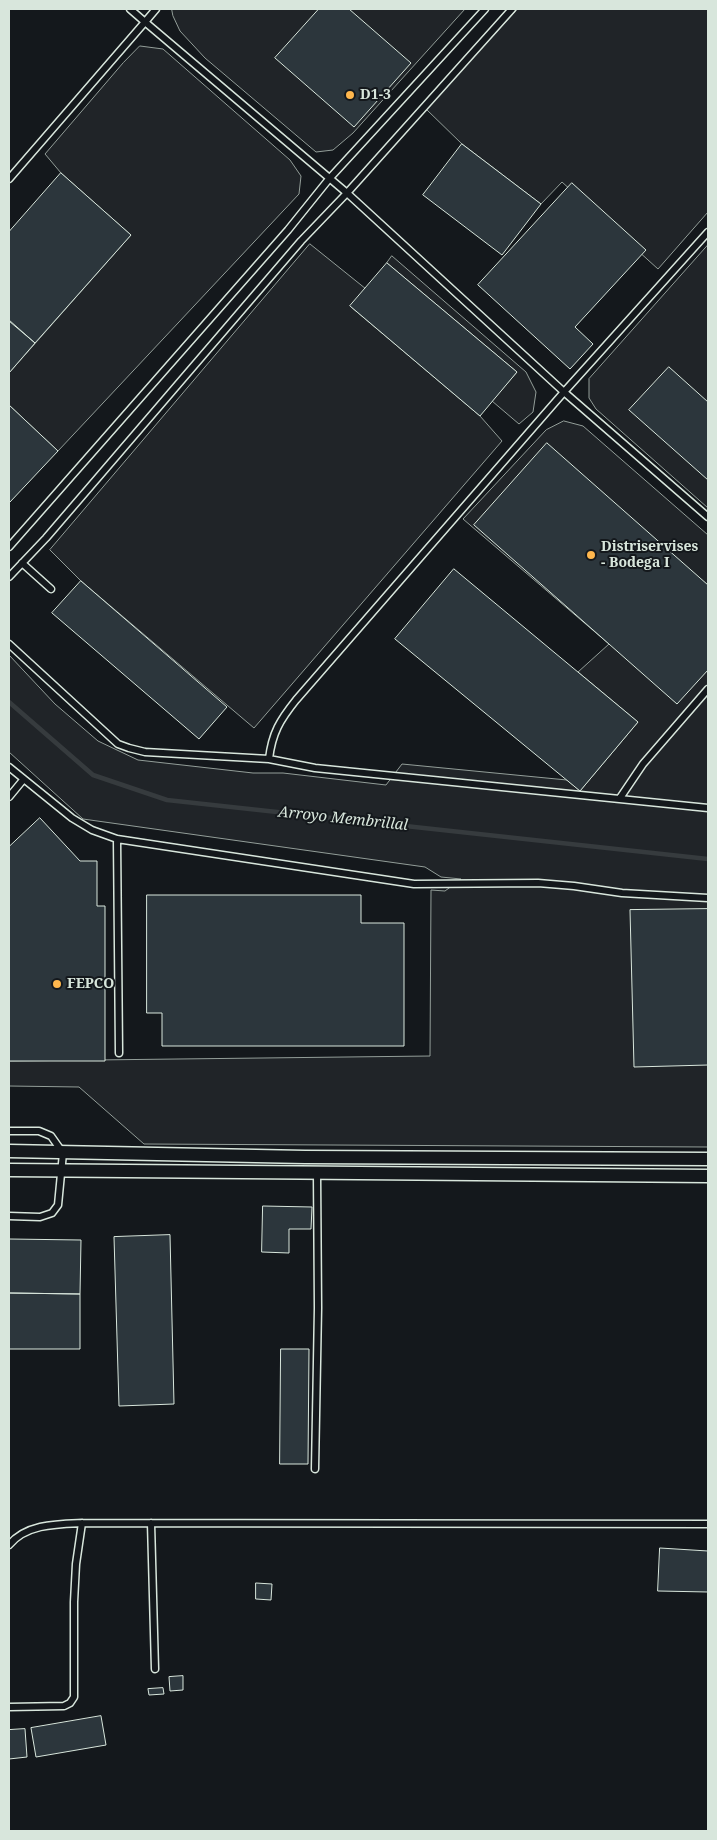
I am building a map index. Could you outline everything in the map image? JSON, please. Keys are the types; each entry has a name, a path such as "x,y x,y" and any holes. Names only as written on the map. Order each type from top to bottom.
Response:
{"street":[{"path":"9,1151 305,1157 708,1159"},
{"path":"677,1159 678,1176"},
{"path":"9,1170 708,1176"}],"lane":[{"path":"130,9 347,193 564,392 708,517"},
{"path":"9,179 156,9"},
{"path":"9,547 288,230 329,178 485,9"},
{"path":"9,577 46,538 301,241 347,193 512,9"},
{"path":"269,759 271,741 280,719 564,392 708,232"},
{"path":"22,563 51,589"},
{"path":"9,644 118,744 145,752 269,759 316,768 708,808"},
{"path":"620,798 644,764 708,689"},
{"path":"9,767 72,818 92,830 117,839 414,884 538,884 574,886 622,893 708,898"},
{"path":"9,797 23,780"},
{"path":"117,839 119,1053"},
{"path":"9,1131 39,1131 51,1136 63,1153 58,1205 52,1213 40,1217 9,1216"},
{"path":"315,1469 318,1308 317,1173"},
{"path":"9,1707 64,1706 70,1704 74,1697 74,1602 76,1564 82,1523"},
{"path":"9,1544 15,1537 44,1525 82,1523 708,1524"},
{"path":"152,1523 155,1669"}],"shaded area":[{"path":"172,9 465,9 353,133 333,150 316,152 205,58 180,31"},
{"path":"518,9 708,9 708,212 658,269 562,182 541,204 462,144 426,109"},
{"path":"140,46 163,49 290,160 301,176 299,194 58,451 9,405 9,373 131,235 61,173 45,154 123,63"},
{"path":"310,244 366,289 351,307 480,416 502,441 254,728 81,581 50,550"},
{"path":"708,245 708,508 596,409 589,398 589,379"},
{"path":"392,256 526,372 536,392 533,412 519,424 492,401 517,372 387,263"},
{"path":"564,421 583,426 708,535 708,1147 144,1144 79,1087 9,1086 9,1061 430,1056 431,890 445,891 461,879 441,877 425,867 83,819 9,752 9,655 55,704 98,741 138,760 253,773 283,773 386,785 402,764 567,780 580,791 638,722 578,672 609,644 463,519 546,430"}],"building":[{"name":"D1-3","path":"319,9 349,9 411,63 354,127 275,58"},
{"path":"462,144 541,204 502,255 423,195"},
{"path":"61,173 131,235 35,343 9,320 9,232"},
{"path":"572,183 646,250 575,327 593,344 570,369 478,285"},
{"path":"387,263 517,372 480,416 350,306"},
{"path":"9,321 35,343 9,373"},
{"path":"669,367 708,402 708,480 629,410"},
{"path":"9,405 58,451 10,502 9,501"},
{"name":"Distriservises - Bodega I","path":"547,443 708,585 708,670 677,704 474,525"},
{"path":"454,569 638,722 580,791 395,639"},
{"path":"81,581 227,707 199,739 52,613"},
{"name":"FEPCO","path":"40,818 80,861 97,861 97,906 105,906 105,1061 9,1061 9,847"},
{"path":"147,895 361,895 361,923 404,923 404,1046 162,1046 162,1013 147,1013"},
{"path":"708,909 708,1065 634,1067 630,910"},
{"path":"263,1206 312,1207 311,1229 289,1229 289,1253 262,1252"},
{"path":"170,1235 174,1404 119,1406 114,1237"},
{"path":"9,1239 81,1240 80,1294 9,1293"},
{"path":"9,1293 80,1294 80,1349 9,1349"},
{"path":"281,1349 309,1349 308,1464 280,1464"},
{"path":"660,1548 708,1551 708,1592 658,1591"},
{"path":"256,1583 272,1584 271,1600 256,1599"},
{"path":"183,1676 183,1690 170,1691 169,1677"},
{"path":"163,1688 164,1694 149,1695 148,1689"},
{"path":"101,1716 106,1745 36,1757 31,1728"},
{"path":"25,1729 27,1757 9,1759 9,1730"}],"waterway":[{"name":"Arroyo Membrillal","path":"9,702 93,775 167,800 708,859"}],"place":[{"name":"D1-3","path":"350,95"},
{"name":"Distriservises - Bodega I","path":"591,555"},
{"name":"FEPCO","path":"57,984"}]}
